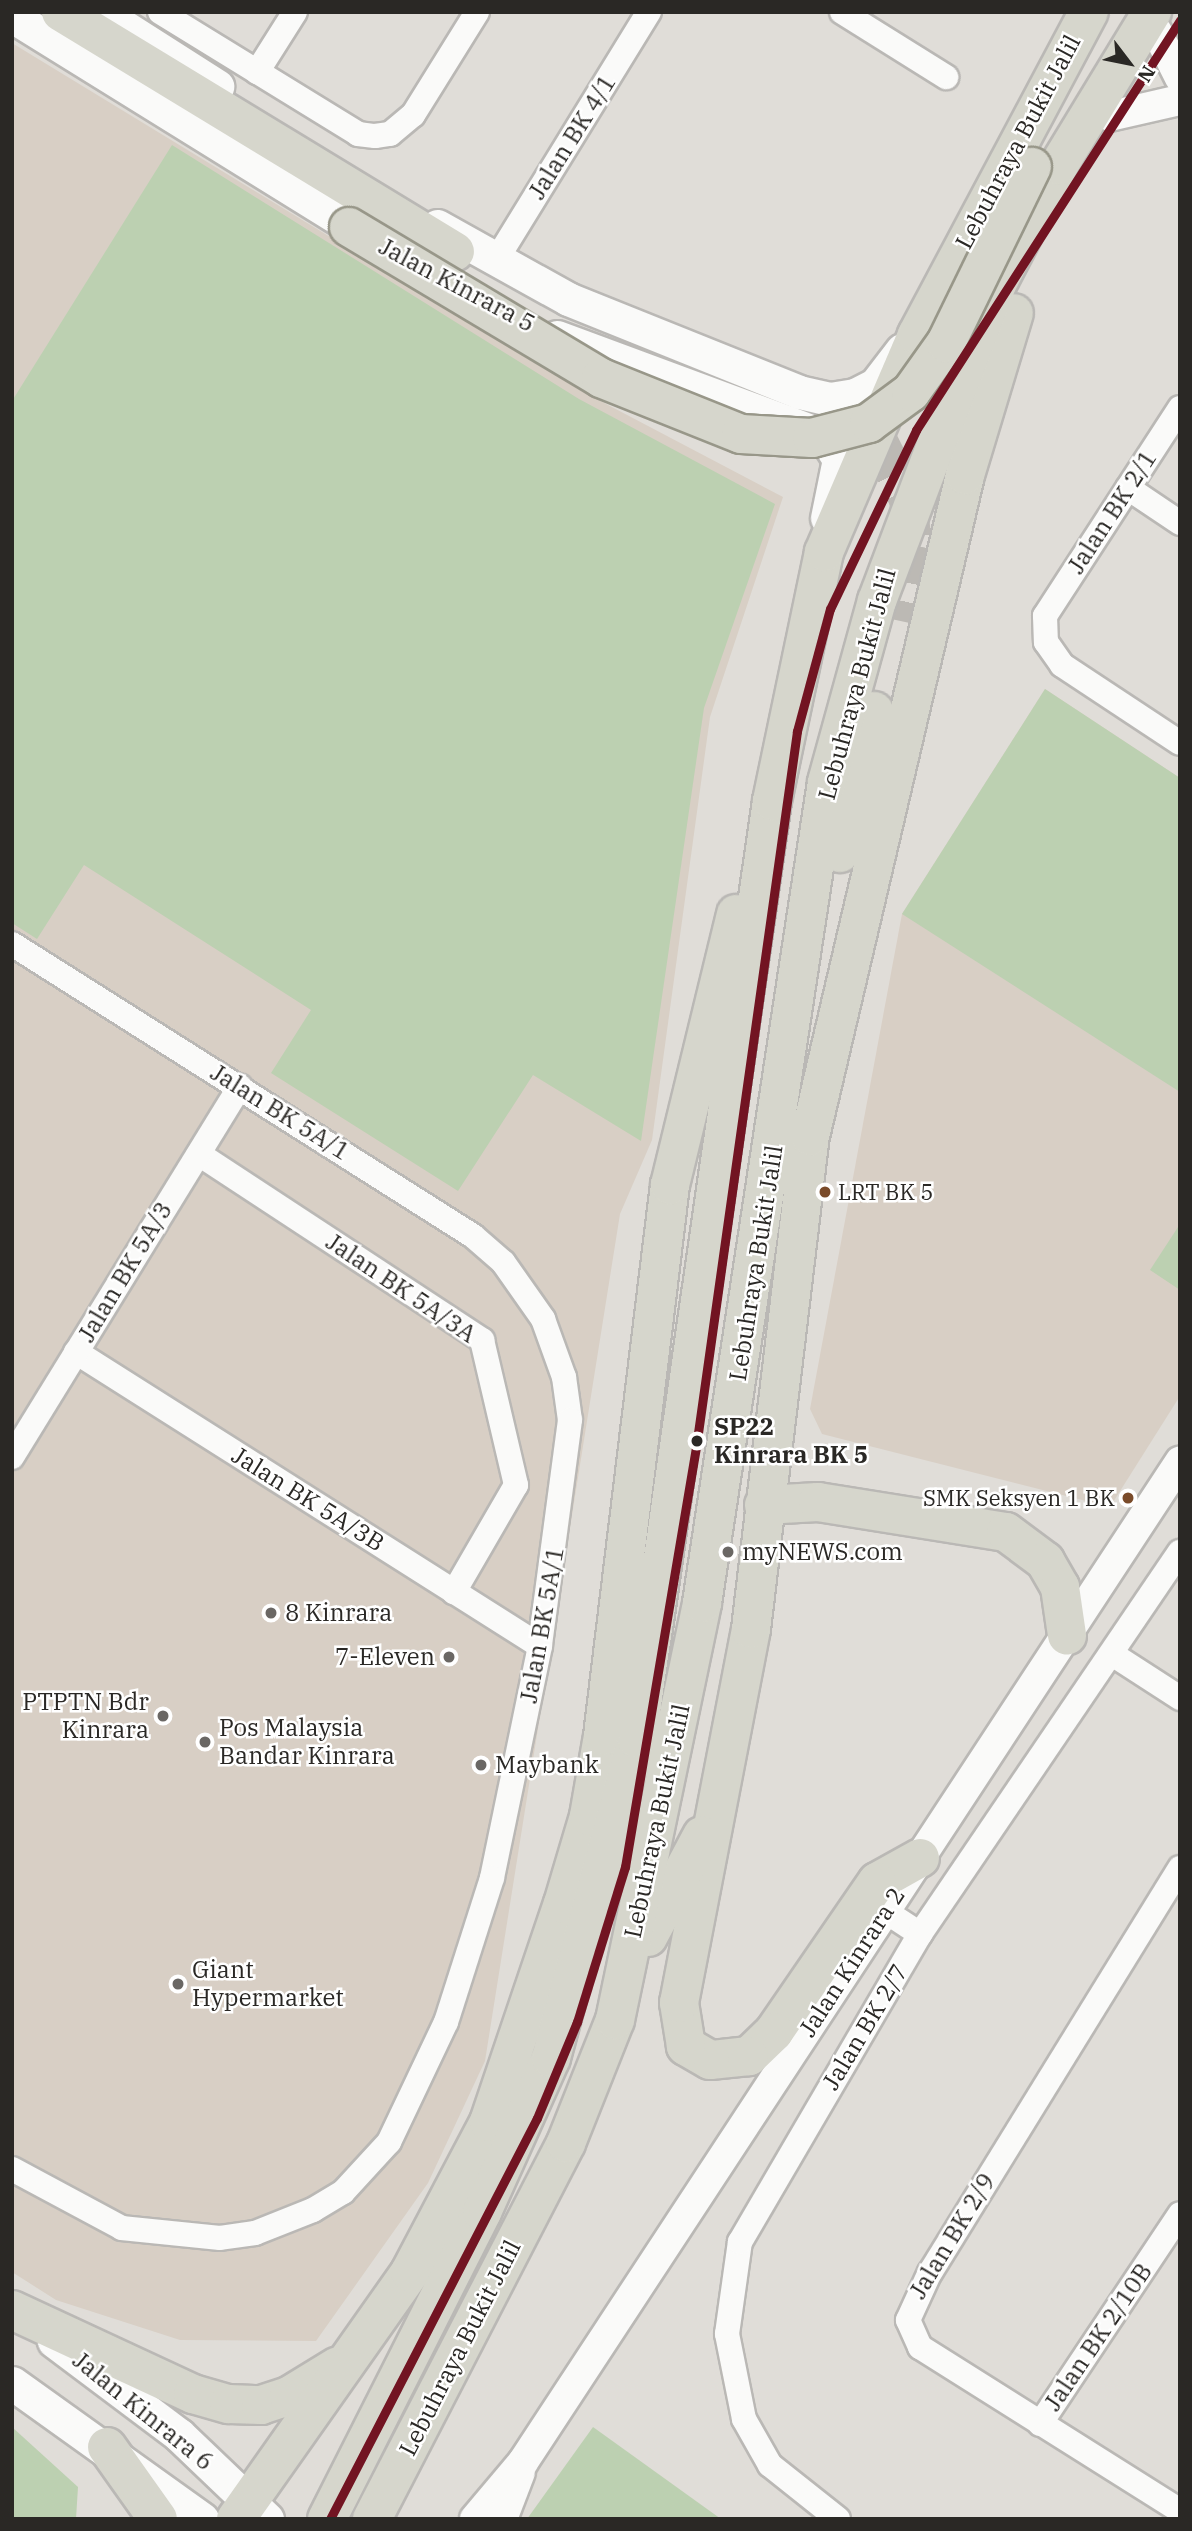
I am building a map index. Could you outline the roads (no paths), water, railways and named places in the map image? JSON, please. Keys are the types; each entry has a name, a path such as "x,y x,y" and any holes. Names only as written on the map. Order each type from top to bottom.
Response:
{"highway":[{"path":"61,12 455,253"},
{"name":"Lebuhraya Bukit Jalil","path":"334,2506 518,2136 565,2008 637,1739 772,801 824,552 937,294 1089,12"},
{"path":"349,227 601,378 741,434 812,438 869,424 911,392 946,343 1032,167 1152,17"},
{"path":"920,1858 877,1882 774,2032 749,2056 710,2060 686,2046 679,2003 751,1629 810,1136 965,475 997,359 1037,251 1110,116 1152,17"},
{"name":"Lebuhraya Bukit Jalil","path":"372,2518 566,2143 615,2020 702,1603 781,1110 827,782 877,601 996,286 1059,165 1152,17"},
{"path":"781,1110 798,1072 829,901 897,620"},
{"path":"565,2008 670,1185 721,965 772,801"},
{"path":"764,1504 818,1502 1006,1532 1045,1561 1060,1587 1067,1635"},
{"path":"615,2020 656,1916 718,1810"},
{"path":"251,2513 410,2272 489,2122 589,1816"},
{"path":"12,2310 193,2394 229,2404 261,2405 289,2396 354,2355"},
{"path":"107,2446 158,2519"}],"main road":[{"name":"Jalan Kinrara 5","path":"101,12 495,262 642,330 830,399 875,385 937,294"},
{"name":"Jalan Kinrara 5","path":"12,16 349,227 546,332 824,436 839,458 824,552"},
{"name":"Jalan Kinrara 6","path":"12,2310 179,2435 251,2513"},
{"name":"Jalan Kinrara 6","path":"12,2384 107,2446 202,2519"}],"street":[{"path":"160,12 358,134 390,134 402,127 477,12"},
{"path":"257,72 295,12"},
{"name":"Jalan BK 4/1","path":"495,262 649,12"},
{"path":"842,12 946,77"},
{"path":"1152,17 1180,78"},
{"path":"1110,116 1180,100"},
{"name":"Jalan BK 2/1","path":"1180,408 1045,616 1046,642 1062,665 1180,743"},
{"path":"1128,488 1180,523"},
{"name":"Jalan BK 5A/1","path":"12,944 473,1236 503,1262 542,1319 565,1377 570,1420 540,1646 492,1878 446,2022 419,2084 369,2168 313,2210 255,2233 220,2238 122,2228 12,2169"},
{"name":"Jalan BK 5A/3","path":"12,1457 240,1087"},
{"name":"Jalan BK 5A/3A","path":"199,1154 482,1340 516,1485 454,1592"},
{"name":"Jalan BK 5A/3B","path":"76,1352 540,1646"},
{"name":"Jalan Kinrara 2","path":"475,2519 523,2462 1180,1462"},
{"name":"Jalan BK 2/7","path":"838,2519 770,2465 744,2419 729,2360 731,2273 756,2207 920,1934 1180,1552"},
{"path":"1112,1654 1180,1698"},
{"name":"Jalan BK 2/9","path":"1180,1868 910,2307 911,2335 920,2347 1180,2511"},
{"path":"885,1911 920,1934"},
{"name":"Jalan BK 2/10B","path":"1040,2424 1180,2214"},
{"name":"Jalan Kinrara 2","path":"502,2519 523,2462"}],"tunnel":[{"path":"848,422 878,440 908,499 913,545 897,620"}],"place":[{"name":"LRT BK 5","path":"825,1192"},
{"name":"SP22 Kinrara BK 5","path":"697,1441"},
{"name":"SMK Seksyen 1 BK","path":"1128,1498"},
{"name":"myNEWS.com","path":"728,1552"},
{"name":"8 Kinrara","path":"271,1613"},
{"name":"7-Eleven","path":"449,1657"},
{"name":"PTPTN Bdr Kinrara","path":"163,1716"},
{"name":"Pos Malaysia Bandar Kinrara","path":"205,1742"},
{"name":"Maybank","path":"481,1765"},
{"name":"Giant Hypermarket","path":"178,1984"}]}
